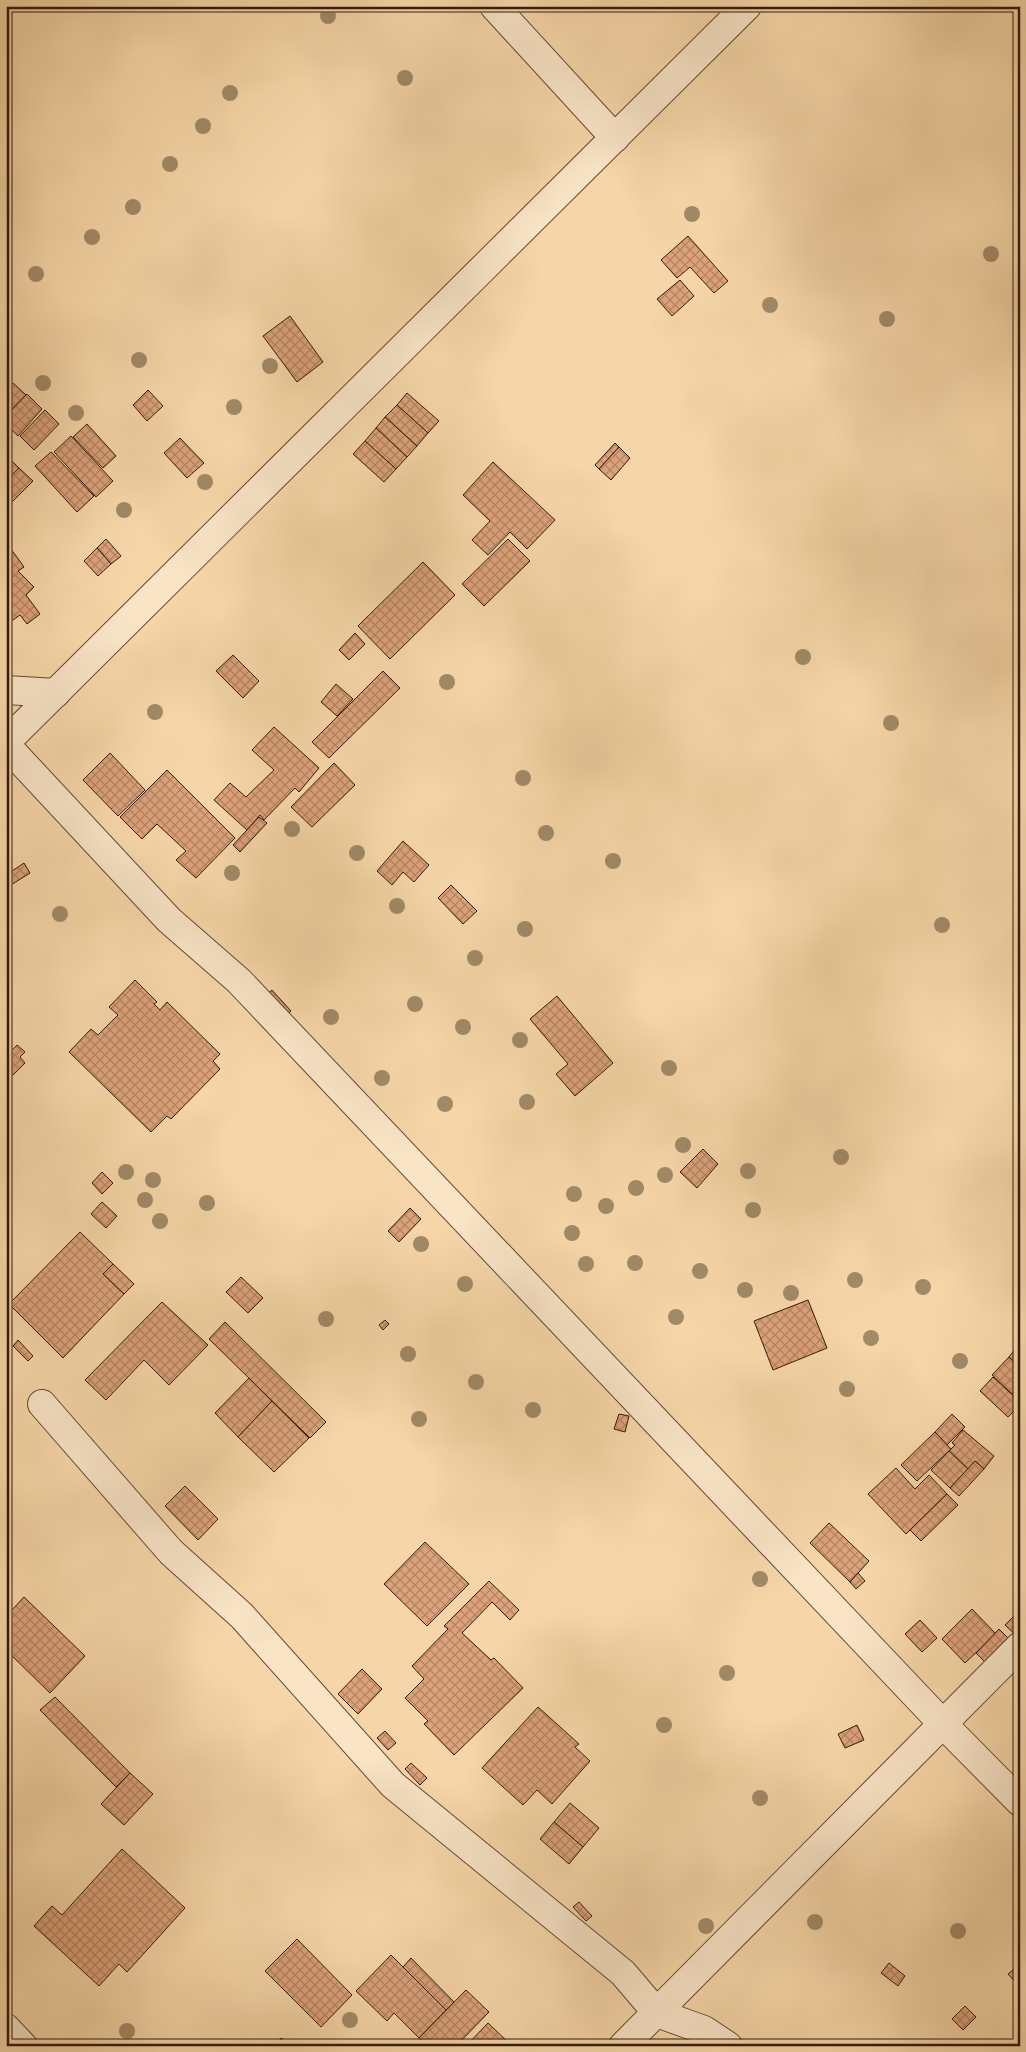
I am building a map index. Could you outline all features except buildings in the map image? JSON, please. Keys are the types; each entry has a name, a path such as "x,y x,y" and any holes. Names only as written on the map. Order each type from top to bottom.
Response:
{"street":[{"path":"494,6 614,138"},
{"path":"747,6 6,744 169,920 239,981 942,1724 1020,1802"},
{"path":"6,690 56,693"},
{"path":"42,1404 171,1552 242,1616 393,1785 623,1973 657,2013 704,2030 728,2046"},
{"path":"624,2046 1020,1646"},
{"path":"6,2028 23,2046"}]}
